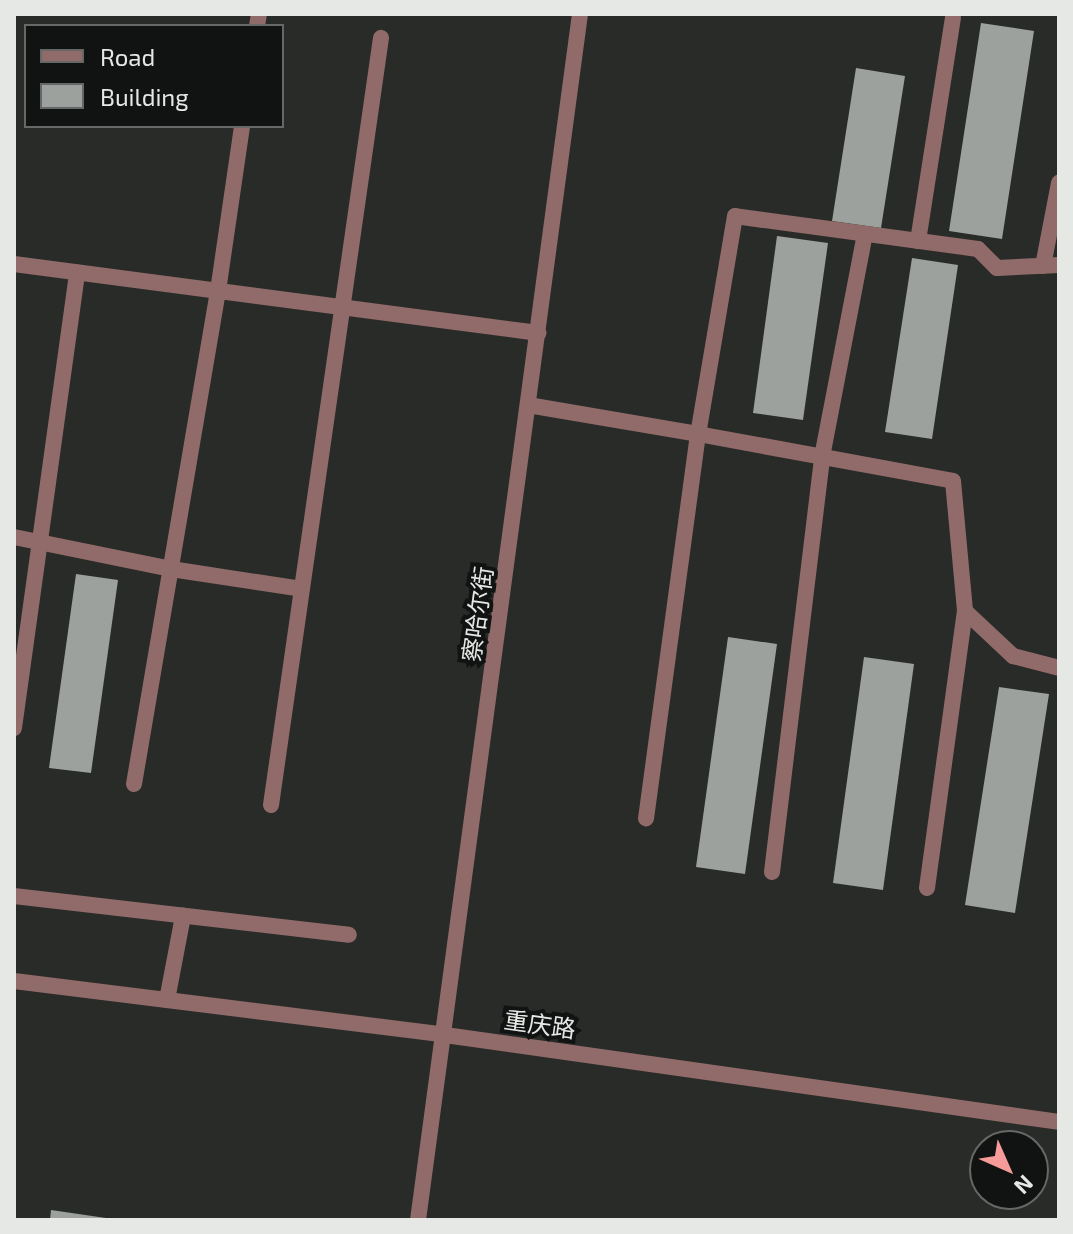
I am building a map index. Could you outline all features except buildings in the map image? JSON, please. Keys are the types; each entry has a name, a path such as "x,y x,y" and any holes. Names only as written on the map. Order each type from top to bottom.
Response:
{"street":[{"name":"察哈尔街","path":"418,1220 580,14"},
{"path":"918,241 953,18"},
{"path":"271,805 381,38"},
{"path":"134,784 218,291 242,128"},
{"path":"646,818 698,434 735,216 978,249 997,268 1051,265 1059,183"},
{"path":"772,872 822,457 865,234"},
{"path":"14,264 538,333"},
{"path":"14,728 77,272"},
{"path":"528,405 953,481 965,611 927,888"},
{"path":"14,537 171,569 301,589"},
{"path":"965,611 1013,656 1059,668"},
{"path":"14,896 349,935"},
{"path":"167,1000 183,916"},
{"name":"重庆路","path":"14,981 445,1035 1059,1122"}]}
